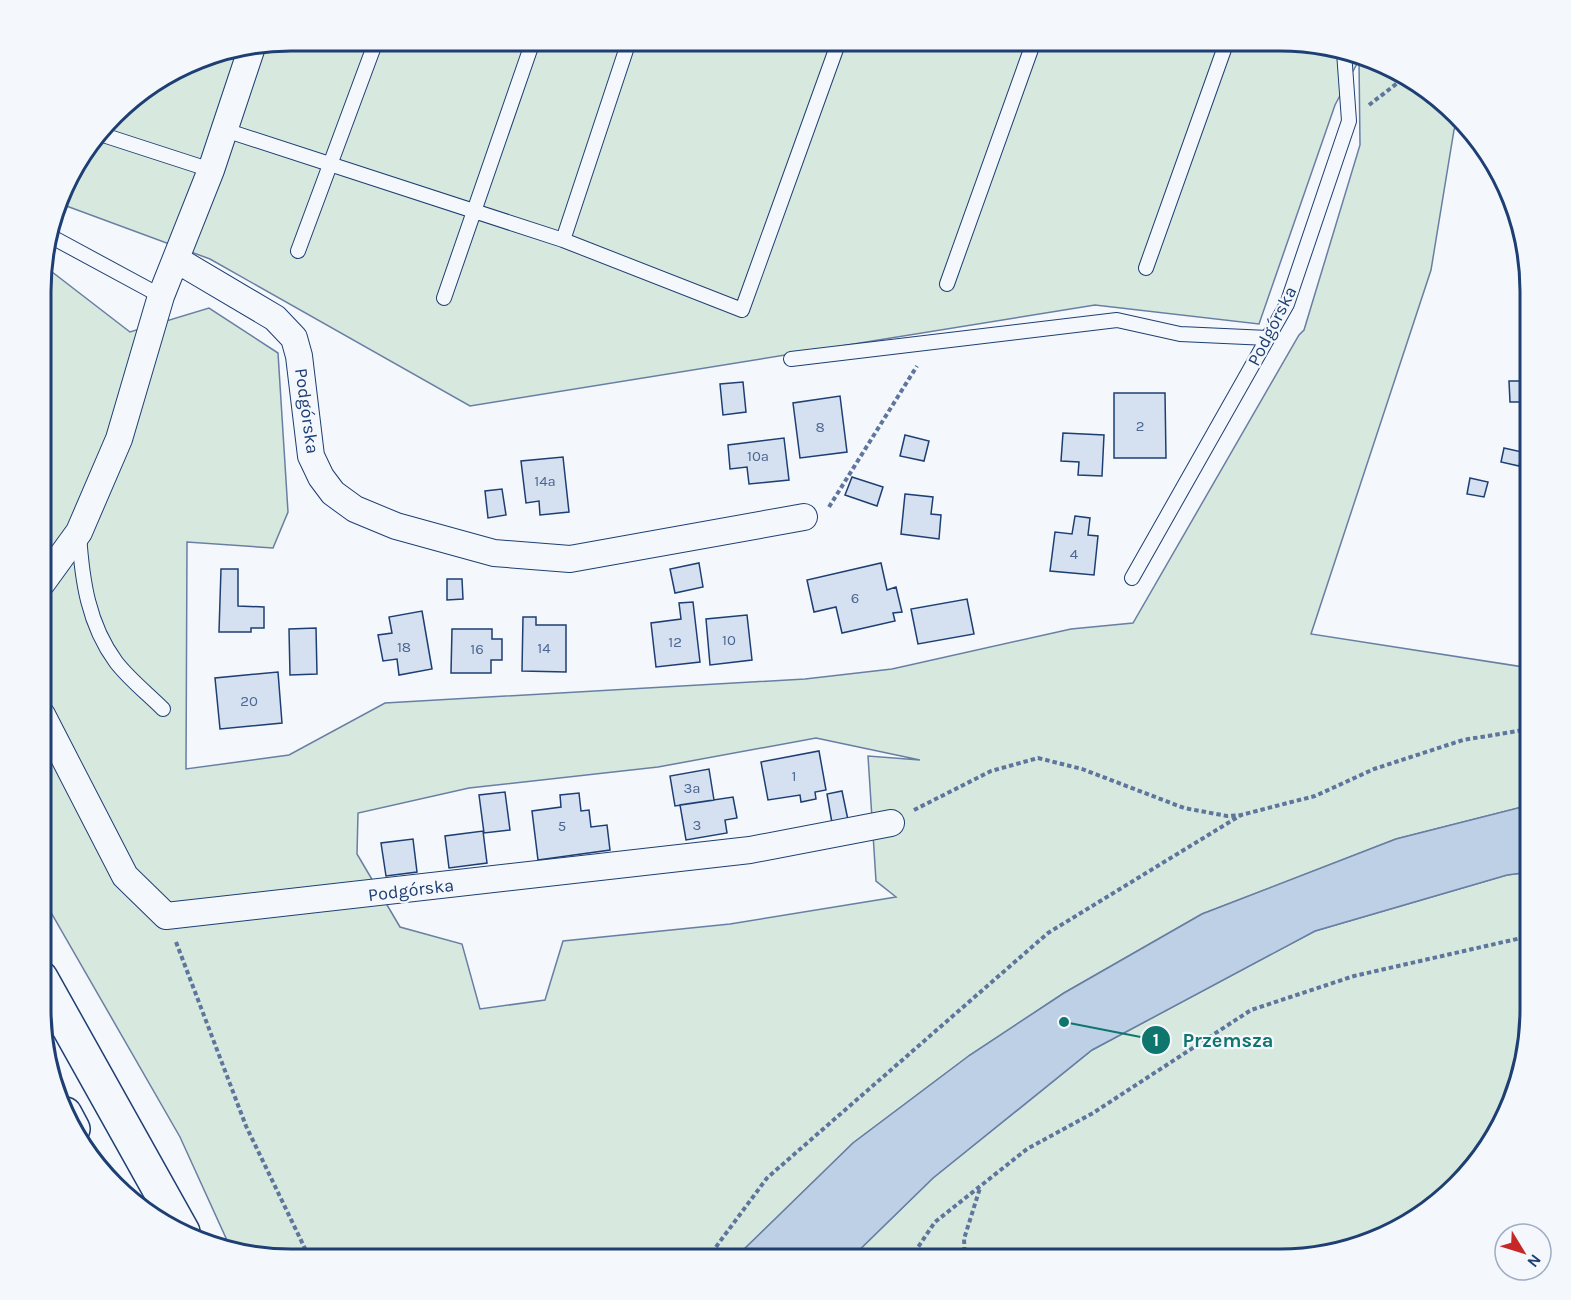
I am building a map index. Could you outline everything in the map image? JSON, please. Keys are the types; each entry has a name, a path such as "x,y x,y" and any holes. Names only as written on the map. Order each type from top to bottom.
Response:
{"highway":[{"path":"51,996 176,1220"}],"street":[{"path":"51,571 79,532 119,439 161,296 211,170 249,55"},
{"name":"Podgórska","path":"177,260 275,318 294,338 300,356 311,456 321,477 333,493 355,509 386,522 494,553 570,559 804,517"},
{"path":"51,732 126,876 166,916"},
{"name":"Podgórska","path":"166,916 750,850 891,823"}],"lane":[{"path":"298,251 372,51"},
{"path":"444,298 530,51"},
{"path":"563,240 626,51"},
{"path":"225,130 563,240 742,310 835,51"},
{"path":"947,284 1030,51"},
{"path":"1146,268 1223,51"},
{"name":"Podgórska","path":"1132,578 1287,304 1349,121 1345,60"},
{"path":"107,136 211,170"},
{"path":"57,240 161,296"},
{"path":"791,359 1117,320 1180,333 1268,338"},
{"path":"79,532 82,576 94,626 117,663 163,709"}],"path":[{"path":"1349,121 1399,82"},
{"path":"804,517 826,510 932,342"},
{"path":"891,823 992,771 1038,758 1082,769 1184,808 1227,816 1241,815 1315,796 1374,769 1463,740 1520,731"},
{"path":"714,1249 767,1178 1048,933 1241,815"},
{"path":"166,916 246,1126 305,1249"},
{"path":"917,1249 935,1222 1027,1149 1093,1113 1251,1010 1354,976 1520,938"},
{"path":"964,1249 964,1239 981,1185"}],"shaded area":[{"path":"291,51 1280,51 1312,53 1357,64 1335,105 1259,324 1095,305 470,406 210,259 67,206 91,157 110,133 133,110 157,91 199,69 229,59 259,53"},
{"path":"1359,65 1414,91 1455,127 1431,270 1311,634 1520,666 1520,808 1396,839 1202,914 1064,993 970,1055 853,1143 744,1249 291,1249 259,1247 227,1240 180,1137 51,912 52,272 130,332 209,308 278,353 288,512 273,548 187,542 186,769 289,755 385,703 805,679 892,669 1071,629 1133,623 1304,330 1360,145","holes":["816,738 920,760 868,756 876,881 896,897 730,924 563,941 545,1000 480,1009 462,944 400,927 357,854 358,813 469,788 658,767"]},
{"path":"1520,873 1520,1009 1518,1041 1512,1071 1502,1101 1480,1143 1450,1179 1414,1209 1372,1231 1342,1241 1312,1247 1280,1249 860,1249 933,1178 1092,1050 1315,931 1507,875"}],"water":[{"path":"1520,808 1520,873 1507,875 1315,931 1092,1050 933,1178 860,1249 744,1249 853,1143 970,1055 1064,993 1202,914 1396,839"}],"building":[{"path":"1509,381 1520,381 1520,402 1510,402"},
{"path":"743,382 746,412 723,415 720,384"},
{"path":"1114,393 1165,393 1166,458 1114,458"},
{"path":"840,396 847,452 800,458 793,403"},
{"path":"1063,433 1104,435 1102,476 1078,475 1079,462 1061,461"},
{"path":"905,435 929,441 924,461 900,456"},
{"path":"784,438 789,480 749,484 747,467 730,469 728,445"},
{"path":"1504,448 1520,452 1519,466 1501,462"},
{"path":"563,457 569,512 540,515 539,501 526,503 521,461"},
{"path":"852,477 883,487 877,506 845,495"},
{"path":"1470,478 1488,482 1484,497 1467,494"},
{"path":"502,489 506,515 488,518 485,491"},
{"path":"905,494 933,497 931,514 941,515 939,539 901,534"},
{"path":"1075,516 1090,518 1088,535 1098,536 1094,575 1050,571 1055,532 1072,534"},
{"path":"699,563 703,587 675,593 670,569"},
{"path":"881,563 887,590 896,587 902,612 893,613 895,621 842,633 836,607 814,612 807,580"},
{"path":"221,569 238,569 238,606 264,607 264,628 251,628 251,632 219,632"},
{"path":"447,579 462,579 463,599 447,600"},
{"path":"967,599 974,634 918,644 911,609"},
{"path":"693,602 700,662 656,667 651,623 681,619 679,603"},
{"path":"422,611 432,669 399,675 397,659 383,661 378,635 392,633 389,617"},
{"path":"747,615 752,660 710,665 706,619"},
{"path":"523,617 536,617 536,625 566,625 566,672 522,671"},
{"path":"316,628 317,674 290,675 289,629"},
{"path":"452,629 492,629 492,639 502,639 502,660 491,660 491,673 451,673"},
{"path":"278,672 282,723 220,729 215,678"},
{"path":"819,751 826,790 815,792 816,799 801,802 800,795 768,800 761,762"},
{"path":"709,769 714,800 675,806 670,776"},
{"path":"842,791 848,820 832,823 827,794"},
{"path":"505,792 510,830 484,833 479,795"},
{"path":"579,793 581,811 589,810 591,827 607,825 610,850 538,860 532,811 561,807 560,795"},
{"path":"733,797 737,818 725,820 727,833 686,840 680,805"},
{"path":"483,831 487,863 449,868 445,836"},
{"path":"413,839 417,872 386,876 381,843"}],"place":[{"name":"Przemsza","path":"1064,1022"}]}
